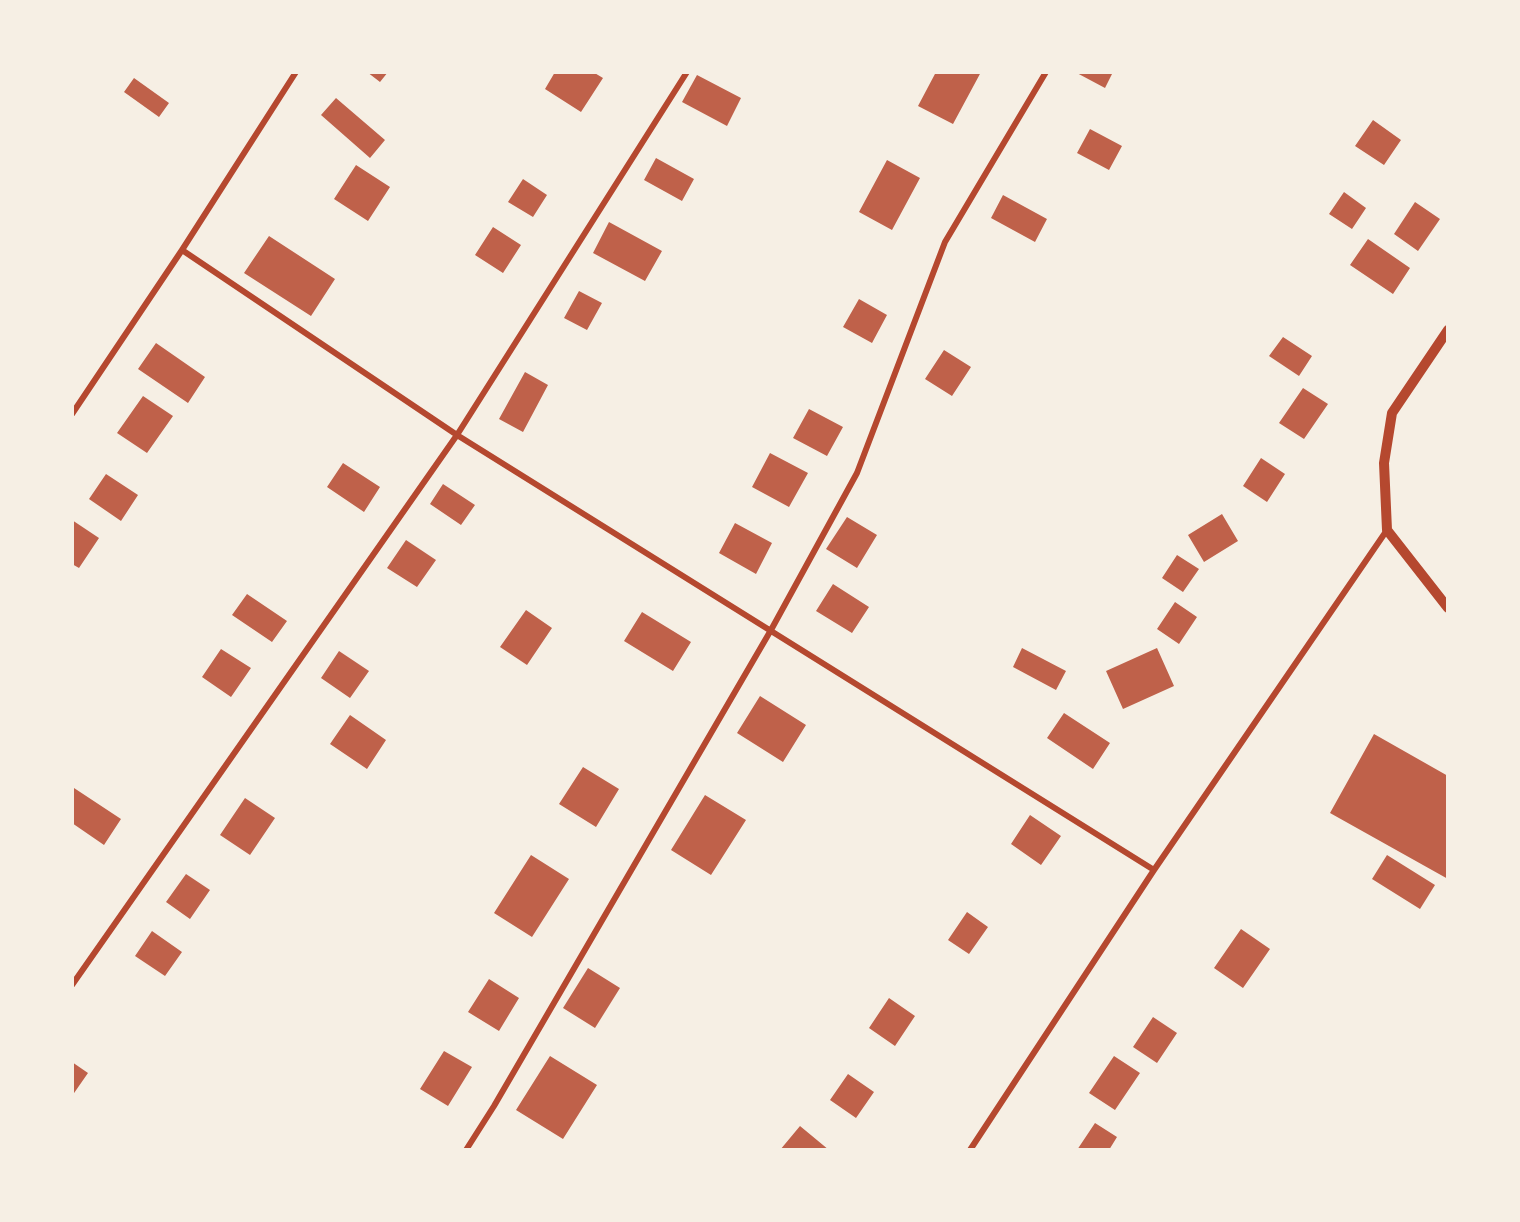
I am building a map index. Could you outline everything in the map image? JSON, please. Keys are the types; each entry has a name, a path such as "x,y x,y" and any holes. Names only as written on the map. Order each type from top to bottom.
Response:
{"street":[{"path":"72,414 182,250 296,72"},
{"path":"72,984 457,435 687,72"},
{"path":"466,1150 495,1106 771,630 857,472 945,242 1046,72"},
{"path":"182,250 457,435 1154,870"},
{"path":"1448,330 1392,413 1384,463 1387,531 1448,608"},
{"path":"970,1150 1154,870 1387,531"}],"building":[{"path":"367,72 388,72 380,82"},
{"path":"555,72 593,72 603,78 581,112 545,89"},
{"path":"936,72 981,72 953,124 918,106"},
{"path":"1075,72 1113,72 1105,88"},
{"path":"697,75 741,98 727,126 682,102"},
{"path":"134,78 169,103 159,117 124,92"},
{"path":"336,98 385,140 370,158 321,115"},
{"path":"1373,120 1401,140 1384,165 1355,146"},
{"path":"1090,129 1122,146 1109,170 1077,153"},
{"path":"656,158 694,179 682,201 644,180"},
{"path":"887,160 920,178 892,230 859,212"},
{"path":"356,165 390,187 368,221 334,199"},
{"path":"523,179 547,195 533,217 508,202"},
{"path":"1344,192 1366,208 1352,229 1329,214"},
{"path":"1003,195 1047,219 1035,242 991,218"},
{"path":"1415,202 1440,219 1418,251 1394,234"},
{"path":"609,222 662,251 645,281 593,253"},
{"path":"493,227 521,245 503,273 475,255"},
{"path":"269,236 335,279 311,316 244,273"},
{"path":"1368,239 1410,268 1393,294 1350,265"},
{"path":"579,291 602,303 587,330 564,318"},
{"path":"859,299 887,315 872,343 843,327"},
{"path":"1283,337 1312,356 1299,376 1269,356"},
{"path":"156,343 205,377 188,403 138,369"},
{"path":"944,350 971,367 952,396 925,379"},
{"path":"525,372 548,385 523,432 499,419"},
{"path":"1303,388 1328,404 1304,439 1279,423"},
{"path":"143,396 173,416 147,453 117,433"},
{"path":"809,409 843,427 827,456 793,438"},
{"path":"770,453 808,473 789,507 752,487"},
{"path":"1261,458 1285,474 1267,502 1243,486"},
{"path":"343,463 380,487 364,512 327,487"},
{"path":"106,474 138,495 121,521 89,499"},
{"path":"443,484 475,505 461,525 430,504"},
{"path":"1222,514 1238,541 1204,562 1188,535"},
{"path":"847,517 877,535 857,568 826,549"},
{"path":"72,520 99,538 79,568 72,564"},
{"path":"735,523 772,543 756,574 719,553"},
{"path":"406,540 436,560 417,587 387,568"},
{"path":"1177,555 1199,569 1183,592 1162,578"},
{"path":"833,584 869,607 852,633 816,611"},
{"path":"247,594 287,621 272,642 232,615"},
{"path":"1175,602 1197,617 1179,644 1157,629"},
{"path":"526,610 552,628 527,665 500,647"},
{"path":"642,612 691,642 673,671 624,641"},
{"path":"1022,648 1066,671 1056,690 1013,667"},
{"path":"1157,648 1174,686 1123,709 1106,671"},
{"path":"221,649 251,668 231,697 202,677"},
{"path":"339,651 369,671 350,698 321,678"},
{"path":"760,696 806,725 783,762 737,733"},
{"path":"1064,713 1110,743 1093,769 1047,738"},
{"path":"350,715 386,740 367,769 330,744"},
{"path":"1374,734 1448,776 1448,879 1330,813"},
{"path":"583,767 619,789 596,827 559,804"},
{"path":"74,788 121,819 104,845 72,823 72,791"},
{"path":"705,795 746,820 711,875 671,850"},
{"path":"245,798 275,818 250,855 220,835"},
{"path":"1030,815 1061,836 1041,865 1011,844"},
{"path":"531,855 569,879 532,937 494,913"},
{"path":"1387,855 1435,885 1420,909 1372,879"},
{"path":"186,874 210,890 190,919 166,902"},
{"path":"967,912 988,927 969,954 948,940"},
{"path":"1241,929 1270,949 1243,988 1214,968"},
{"path":"152,931 182,952 165,976 135,956"},
{"path":"588,968 620,988 595,1028 563,1008"},
{"path":"489,979 519,998 499,1031 468,1012"},
{"path":"889,998 915,1016 895,1046 869,1028"},
{"path":"1153,1017 1177,1033 1157,1063 1133,1047"},
{"path":"444,1051 472,1067 448,1106 420,1089"},
{"path":"550,1056 597,1085 563,1139 516,1110"},
{"path":"1114,1056 1140,1073 1115,1110 1089,1093"},
{"path":"72,1062 88,1073 72,1096"},
{"path":"848,1074 874,1092 856,1118 830,1100"},
{"path":"1095,1123 1117,1137 1109,1150 1077,1150"},
{"path":"800,1126 829,1150 780,1150"}]}
